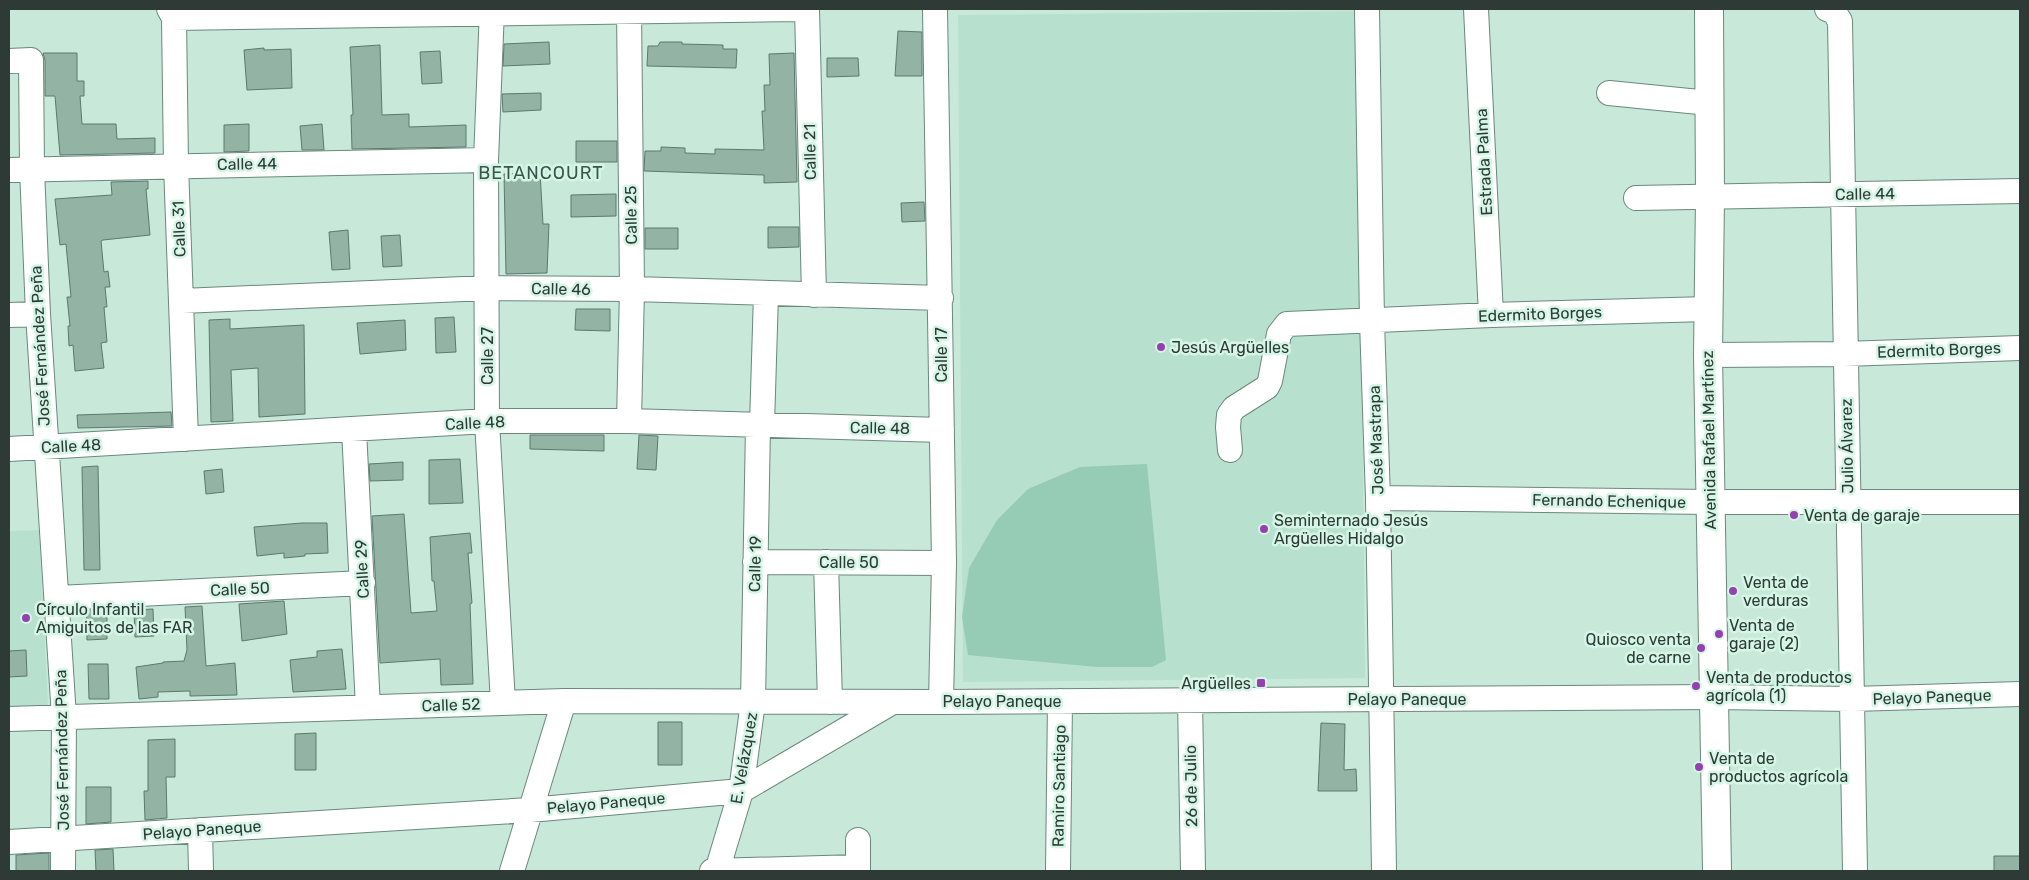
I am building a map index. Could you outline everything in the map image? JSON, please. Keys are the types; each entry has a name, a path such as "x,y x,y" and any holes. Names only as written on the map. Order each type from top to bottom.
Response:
{"main road":[{"name":"Avenida Rafael Martínez","path":"1709,9 1710,198 1708,355 1717,871"}],"street":[{"path":"171,14 798,9"},
{"name":"Calle 21","path":"807,9 814,295"},
{"name":"Calle 17","path":"935,9 944,563 941,702"},
{"name":"José Mastrapa","path":"1366,9 1372,322 1378,498 1384,871"},
{"name":"Estrada Palma","path":"1476,9 1491,315"},
{"name":"Calle 25","path":"629,10 632,289 629,421"},
{"name":"Calle 27","path":"492,12 486,160 487,422 503,703"},
{"name":"Calle 31","path":"171,14 186,439"},
{"name":"Julio Álvarez","path":"1834,15 1844,194 1844,354 1853,699 1855,871"},
{"name":"José Fernández Peña","path":"20,60 20,169 38,314 45,448 58,598 64,717 63,871"},
{"path":"1609,93 1710,103"},
{"name":"Calle 44","path":"20,169 486,160"},
{"name":"Calle 44","path":"1636,198 2020,191"},
{"name":"Calle 46","path":"182,301 487,288 632,289 941,298"},
{"name":"Calle 19","path":"754,702 755,562 766,294"},
{"name":"Edermito Borges","path":"1230,450 1229,415 1234,408 1267,387 1270,381 1279,334 1287,324 1708,308"},
{"path":"9,315 38,314"},
{"name":"Edermito Borges","path":"1708,355 1844,354 2020,348"},
{"name":"Calle 48","path":"9,449 487,422 629,421 942,430"},
{"name":"Calle 29","path":"354,430 368,707"},
{"name":"Fernando Echenique","path":"1378,498 1710,502 2020,502"},
{"name":"Calle 50","path":"755,562 944,563"},
{"path":"826,562 830,702"},
{"name":"Calle 50","path":"58,598 363,583"},
{"name":"Pelayo Paneque","path":"9,842 530,810 741,791 893,702 1715,697 1853,699 2020,694"},
{"name":"26 de Julio","path":"1190,700 1193,871"},
{"path":"512,871 564,701"},
{"name":"Calle 52","path":"9,719 564,701 893,702"},
{"name":"Ramiro Santiago","path":"1058,871 1060,701"},
{"name":"E. Velázquez","path":"717,871 741,791 754,702"},
{"path":"200,830 201,871"},
{"path":"712,871 858,869 858,840"}],"shaded area":[{"name":"Jesús Argüelles","path":"1359,11 1365,678 963,682 958,15"},
{"path":"1147,464 1166,660 1152,667 1097,667 968,655 962,617 969,568 997,520 1028,489 1080,467"},
{"name":"Círculo Infantil Amiguitos de las FAR","path":"39,530 48,705 9,707 9,531"}],"building":[{"path":"898,31 922,32 922,76 895,76"},
{"path":"549,42 550,64 503,66 504,44"},
{"path":"660,42 723,45 723,49 737,49 736,68 647,66 648,46 658,46"},
{"path":"380,45 382,115 409,114 409,127 466,125 466,147 352,149 351,115 353,115 350,47"},
{"path":"264,48 264,50 291,49 292,88 247,90 244,50"},
{"path":"440,51 442,83 422,84 420,52"},
{"path":"43,53 77,53 77,81 84,81 84,96 80,96 82,124 116,124 117,139 155,138 155,153 60,155 55,96 45,96 45,60"},
{"path":"794,53 797,182 764,183 764,175 644,171 645,151 661,151 661,147 685,148 685,153 715,154 715,149 764,150 762,111 765,111 764,85 770,85 769,54"},
{"path":"827,58 858,58 859,76 827,77"},
{"path":"541,93 541,110 503,112 502,94"},
{"path":"249,124 249,151 224,152 224,125"},
{"path":"322,124 324,150 302,150 300,126"},
{"path":"576,141 617,141 617,162 576,162"},
{"path":"540,172 543,224 549,224 547,273 506,274 504,174"},
{"path":"148,181 148,189 146,189 150,235 101,241 104,272 108,271 110,287 105,287 107,307 104,307 107,342 101,343 104,368 75,371 73,345 69,346 68,326 70,326 67,297 71,297 66,244 60,245 55,199 112,195 111,182"},
{"path":"616,194 616,216 571,217 571,195"},
{"path":"924,202 925,221 902,222 901,203"},
{"path":"768,227 799,227 799,247 768,248"},
{"path":"645,228 678,228 678,249 645,249"},
{"path":"348,230 350,269 332,270 329,232"},
{"path":"400,235 402,266 383,267 381,236"},
{"path":"576,309 610,309 610,331 575,330"},
{"path":"454,317 456,352 436,353 435,318"},
{"path":"230,319 230,329 304,325 305,414 259,417 258,368 231,370 233,421 211,422 209,320"},
{"path":"405,320 406,350 360,354 357,323"},
{"path":"171,412 172,426 78,428 77,415"},
{"path":"530,435 604,435 604,451 530,449"},
{"path":"639,435 658,436 656,470 637,469"},
{"path":"460,459 463,503 429,504 429,460"},
{"path":"403,462 403,480 370,481 369,464"},
{"path":"98,466 100,570 84,570 82,467"},
{"path":"222,469 224,492 206,494 204,471"},
{"path":"404,514 411,613 437,611 434,581 432,581 430,537 470,533 472,553 468,553 472,603 470,604 473,684 441,685 440,659 380,663 372,516"},
{"path":"327,523 328,553 305,554 305,556 284,558 284,553 257,556 254,527"},
{"path":"284,601 287,634 242,641 239,604"},
{"path":"202,606 206,666 235,663 237,695 190,696 190,691 158,692 158,697 139,699 136,667 163,662 184,661 187,650 185,607"},
{"path":"107,609 107,639 87,640 86,610"},
{"path":"153,609 154,636 135,637 134,610"},
{"path":"342,649 346,689 293,692 290,660 317,657 317,651"},
{"path":"26,650 27,676 9,677 9,651"},
{"path":"88,664 108,664 109,699 89,699"},
{"path":"658,722 682,722 682,765 658,765"},
{"path":"1321,723 1345,724 1344,770 1356,769 1357,791 1318,791"},
{"path":"316,733 316,770 295,770 295,734"},
{"path":"175,739 175,777 166,777 167,818 145,820 144,791 148,791 148,740"},
{"path":"86,787 111,787 111,822 86,824"},
{"path":"113,849 114,871 96,871 95,850"},
{"path":"49,853 49,871 16,871 16,855"},
{"path":"1994,856 2020,856 2020,871 1994,871"}],"place":[{"name":"Jesús Argüelles","path":"1161,347"},
{"name":"Venta de garaje","path":"1794,515"},
{"name":"Seminternado Jesús Argüelles Hidalgo","path":"1264,529"},
{"name":"Venta de verduras","path":"1733,591"},
{"name":"Círculo Infantil Amiguitos de las FAR","path":"26,618"},
{"name":"Venta de garaje (2)","path":"1719,634"},
{"name":"Quiosco venta de carne","path":"1701,648"},
{"name":"Argüelles","path":"1261,683"},
{"name":"Venta de productos agrícola (1)","path":"1696,686"},
{"name":"Venta de productos agrícola","path":"1699,767"}],"district":[{"name":"BETANCOURT","path":"541,173"}]}
